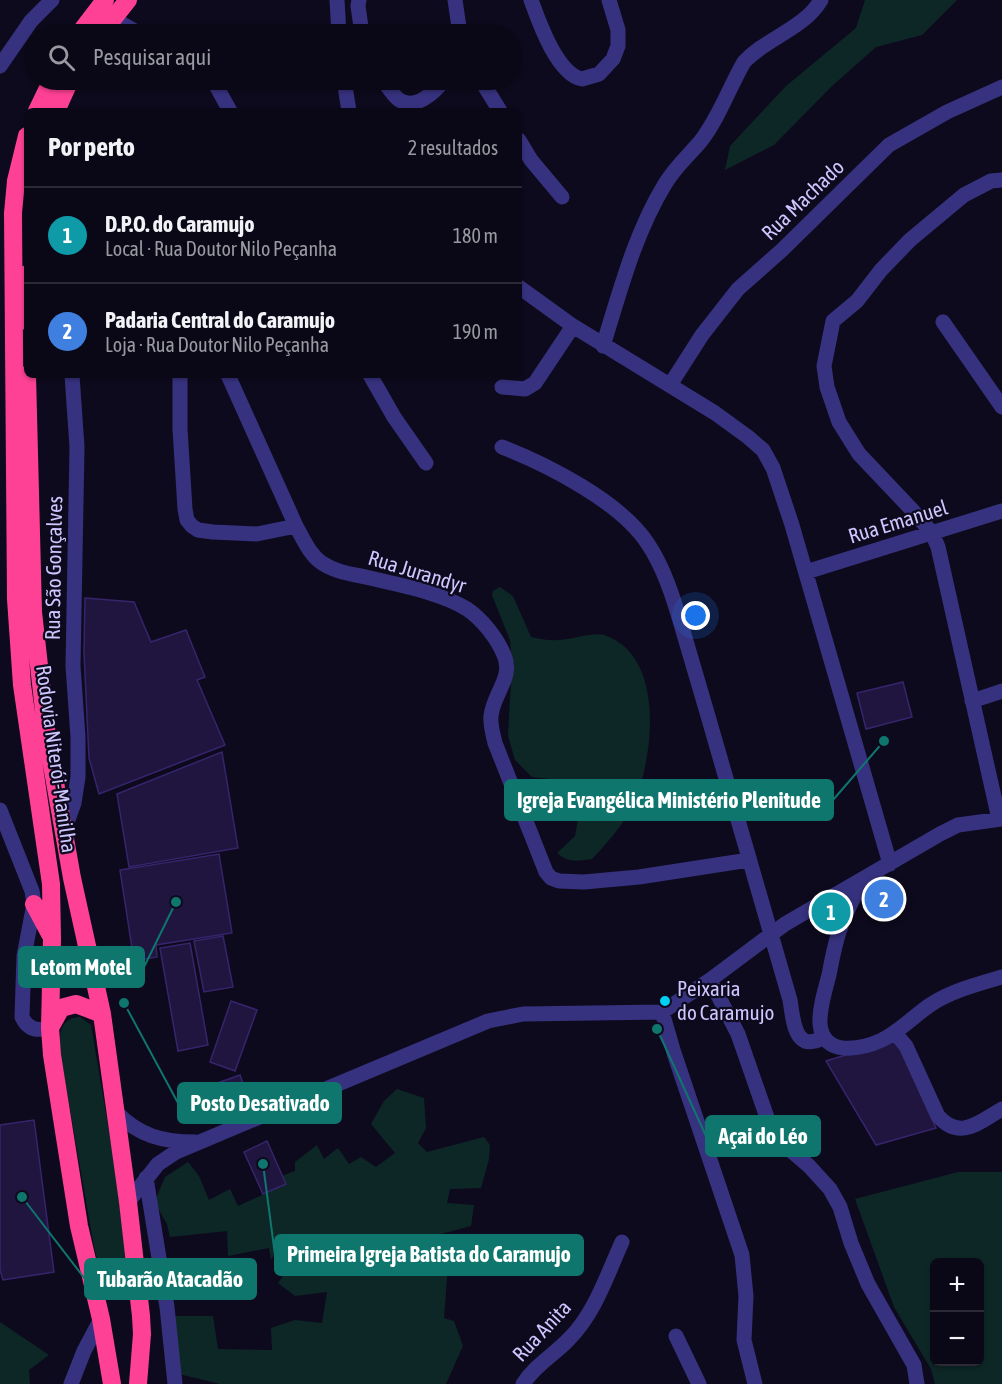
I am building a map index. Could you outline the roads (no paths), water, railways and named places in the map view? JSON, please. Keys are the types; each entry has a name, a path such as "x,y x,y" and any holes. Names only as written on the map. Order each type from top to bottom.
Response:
{"highway":[{"path":"87,24 105,0"},
{"path":"108,24 128,0"},
{"path":"38,108 47,90"},
{"path":"57,108 65,90"},
{"name":"Rodovia Niterói-Manilha","path":"24,148 16,181 13,224 16,599 22,685 51,884 50,1028 52,1055 79,1227 101,1319 112,1384"},
{"name":"Rodovia Niterói-Manilha","path":"27,378 33,612 47,737 88,955 102,1014 116,1112 142,1334 138,1384"},
{"path":"34,904 52,939"},
{"path":"50,1028 61,1008 76,1004 102,1014"},
{"path":"92,1278 102,1287 113,1288 127,1280 135,1264"}],"street":[{"path":"30,24 52,0"},
{"path":"337,0 338,24"},
{"path":"360,0 358,6 361,24"},
{"path":"455,0 459,24"},
{"path":"531,0 542,30 566,71 582,79 599,74 613,59 618,46 618,30 609,0"},
{"path":"603,346 628,265 665,184 678,164 700,142 716,118 744,62 751,54 801,21 821,0"},
{"path":"112,18 122,24"},
{"path":"0,66 24,32"},
{"name":"Rua Machado","path":"670,385 702,335 738,289 789,243 889,145 947,112 1002,87"},
{"path":"220,90 228,108"},
{"path":"346,90 349,108"},
{"path":"391,90 399,100 411,103 420,101 434,90"},
{"path":"488,90 498,108"},
{"path":"522,145 531,160 562,197"},
{"path":"128,1202 158,1164 176,1152 488,1021 523,1014 662,1012 710,980 771,934 958,825 1000,819 938,547 932,533 859,454 839,422 827,387 824,366 830,329 837,315 857,301 881,270 910,240 964,195 991,181 1002,180"},
{"path":"522,289 603,346 715,413 764,450 773,468 806,572 890,864"},
{"path":"943,322 1002,407"},
{"path":"502,387 525,389 535,383 573,326"},
{"name":"Rua São Gonçalves","path":"64,831 74,803 78,777 73,666 77,447 72,378"},
{"path":"180,378 180,429 187,520 198,530 213,532 257,534 296,526"},
{"name":"Rua Jurandyr","path":"229,378 296,526 307,548 320,562 341,573 401,585 455,603 468,610 494,635 508,667 491,714 491,726 495,743 546,872 551,878 559,881 584,882 639,877 749,860"},
{"path":"372,378 394,417 426,462"},
{"path":"502,447 557,473 602,501 629,521 648,543 660,564 673,599 798,1034 807,1042 824,1038"},
{"name":"Rua Emanuel","path":"806,572 1002,511"},
{"path":"972,701 1002,691"},
{"path":"0,810 32,891 34,904 24,956 22,1017 32,1028 40,1030 50,1028"},
{"path":"862,881 841,926 823,1001 820,1025 824,1038 833,1046 843,1049 865,1046 895,1033 932,1004 961,989 1002,976"},
{"path":"710,980 738,1034 770,1126 780,1142 809,1166 830,1189 840,1207 851,1243 868,1284 914,1365 917,1384"},
{"path":"662,1012 742,1255 746,1296 744,1340 754,1384"},
{"path":"895,1033 906,1046 938,1116 946,1125 962,1129 971,1127 1002,1109"},
{"path":"116,1112 136,1130 154,1137 172,1141 201,1142"},
{"path":"146,1178 167,1307 175,1384"},
{"name":"Rua Anita","path":"523,1384 536,1366 570,1339 591,1310 622,1242"},
{"path":"71,1384 94,1329 101,1319"},
{"path":"676,1336 699,1384"},
{"path":"79,1364 83,1384"}],"place":[{"name":"Igreja Evangélica Ministério Plenitude","path":"884,741"},
{"name":"Padaria Central do Caramujo","path":"884,899"},
{"name":"Letom Motel","path":"176,902"},
{"name":"D.P.O. do Caramujo","path":"831,912"},
{"name":"Peixaria do Caramujo","path":"665,1001"},
{"name":"Posto Desativado","path":"124,1003"},
{"name":"Açai do Léo","path":"657,1029"},
{"name":"Primeira Igreja Batista do Caramujo","path":"263,1164"},
{"name":"Tubarão Atacadão","path":"22,1197"}]}
